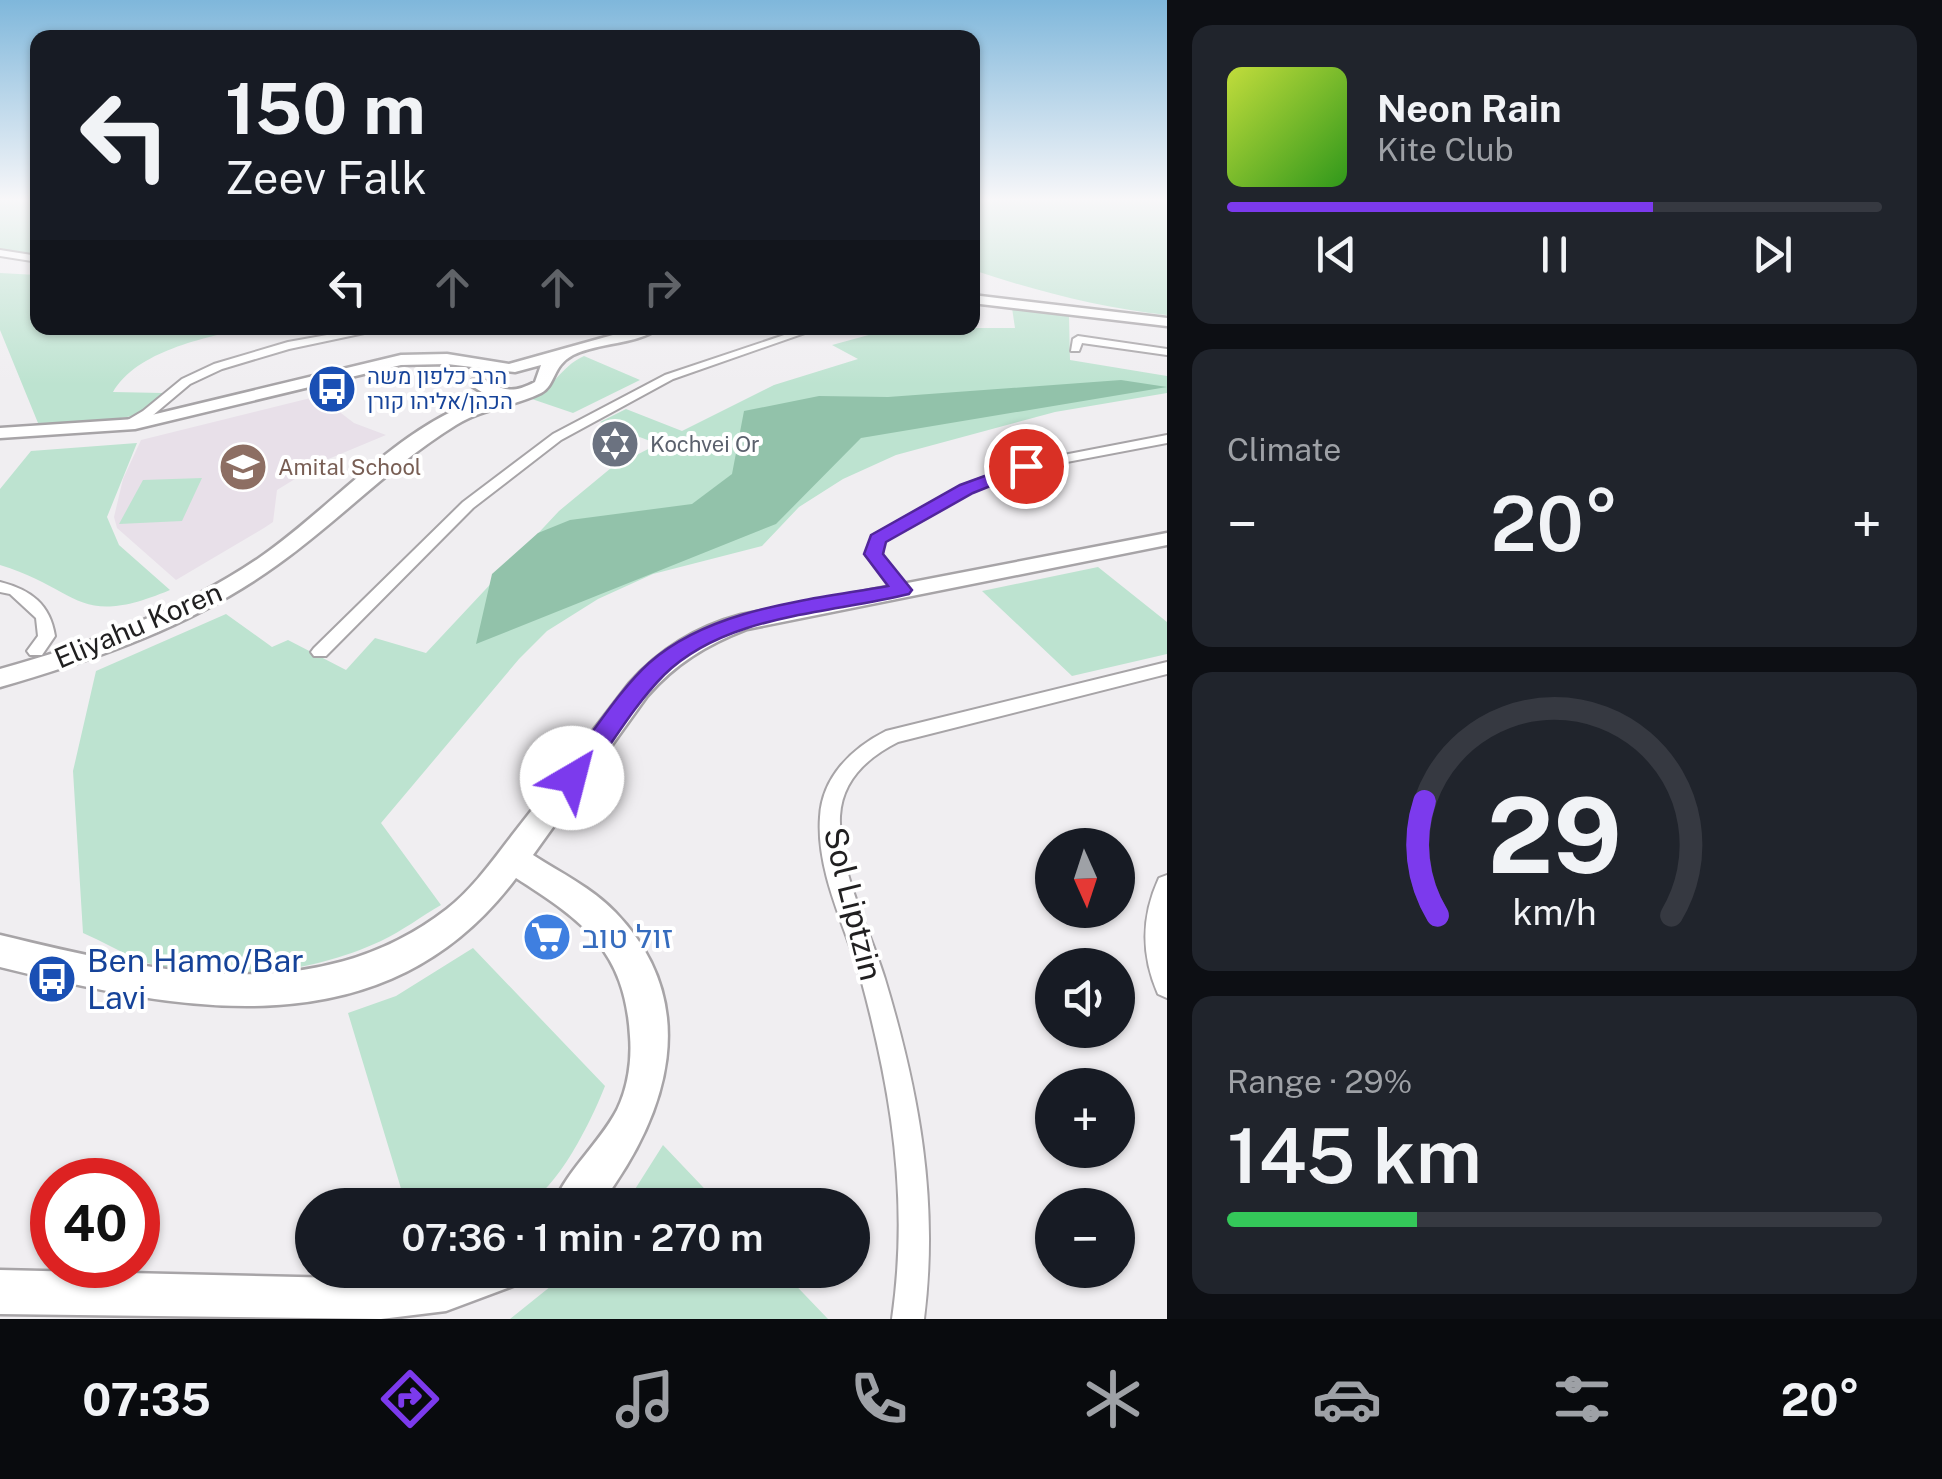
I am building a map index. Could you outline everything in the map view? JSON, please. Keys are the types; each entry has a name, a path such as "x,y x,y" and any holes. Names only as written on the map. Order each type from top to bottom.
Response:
{"street":[{"path":"980,300 1167,322"},
{"path":"121,426 153,413 168,395 197,376 343,335"},
{"path":"509,367 630,335"},
{"path":"320,652 468,504 557,437 669,377 793,335"},
{"path":"1075,349 1078,339 1167,352"},
{"path":"0,433 121,426 386,362 447,359 532,369 544,380 549,364 562,356"},
{"path":"0,442 106,436 152,429 390,368 441,366 467,372 491,393 516,394"},
{"name":"Eliyahu Koren","path":"0,662 142,612 221,574 302,523 490,370 509,367"},
{"name":"Eliyahu Koren","path":"0,678 118,638 225,589 288,548 440,425 487,400 536,390 544,380"},
{"path":"168,395 166,402 172,407 194,411"},
{"path":"902,590 874,554 878,539 886,532 966,489 1026,466 1167,438"},
{"path":"0,951 137,984 183,990 256,993 303,988 376,969 436,937 482,896 638,690 672,656 694,641 742,623 1167,539"},
{"path":"0,587 16,592 44,616 47,636 36,651"},
{"name":"Sol Liptzin","path":"908,1319 915,1201 907,1137 881,1011 832,845 834,796 850,765 862,752 892,736 1167,668"},
{"path":"512,858 599,918 616,936 627,952 642,998 648,1042 642,1092 633,1120 586,1188"},
{"path":"1167,884 1156,908 1155,939 1167,986"},
{"path":"0,1292 342,1301 451,1288"}],"shaded area":[{"path":"355,387 341,403 341,413 354,423 386,435 326,460 277,490 273,522 264,528 176,580 117,528 114,517 123,479 141,440"}],"green space":[{"path":"980,261 1167,261 1167,315 1069,298 980,272"},
{"path":"0,273 30,275 30,335 216,335 155,356 124,378 113,392 163,393 146,414 95,422 38,423 0,330"},
{"path":"1012,308 1069,316 1070,360 1167,376 1167,393 1055,412 896,455 843,479 799,507 762,546 653,574 598,599 547,631 381,823 441,905 397,933 354,952 262,973 198,973 167,968 139,960 83,933 73,771 96,671 226,614 272,647 288,640 346,670 375,638 426,653 559,511 611,468 658,444 600,422 626,409 682,431 774,385 858,359 832,345 869,335 980,335 980,328 1015,328"},
{"path":"584,356 640,380 573,413 526,397 543,390"},
{"path":"1121,380 1167,387 861,438 776,524 476,644 492,574 538,533 570,520 692,504 732,474 744,411 819,396 888,397"},
{"path":"137,443 107,517 119,545 170,590 139,601 97,606 0,565 0,489 31,451"},
{"path":"202,478 182,521 119,524 143,480"},
{"path":"1098,567 1167,622 1167,654 1072,676 982,591"},
{"path":"473,948 605,1086 572,1153 546,1188 401,1188 348,1013 396,996"},
{"path":"663,1145 704,1188 636,1188"},
{"path":"549,1288 798,1288 828,1319 510,1319"}],"place":[{"name":"הרב כלפון משה הכהן/אליהו קורן","path":"332,389"},
{"name":"Kochvei Or","path":"615,444"},
{"name":"Amital School","path":"243,467"},
{"name":"זול טוב","path":"547,937"},
{"name":"Ben Hamo/Bar Lavi","path":"52,979"}],"route":[{"path":"572,778 638,690 672,656 694,641 742,623 902,590 878,563 874,554 878,539 966,489 1026,466"}]}
